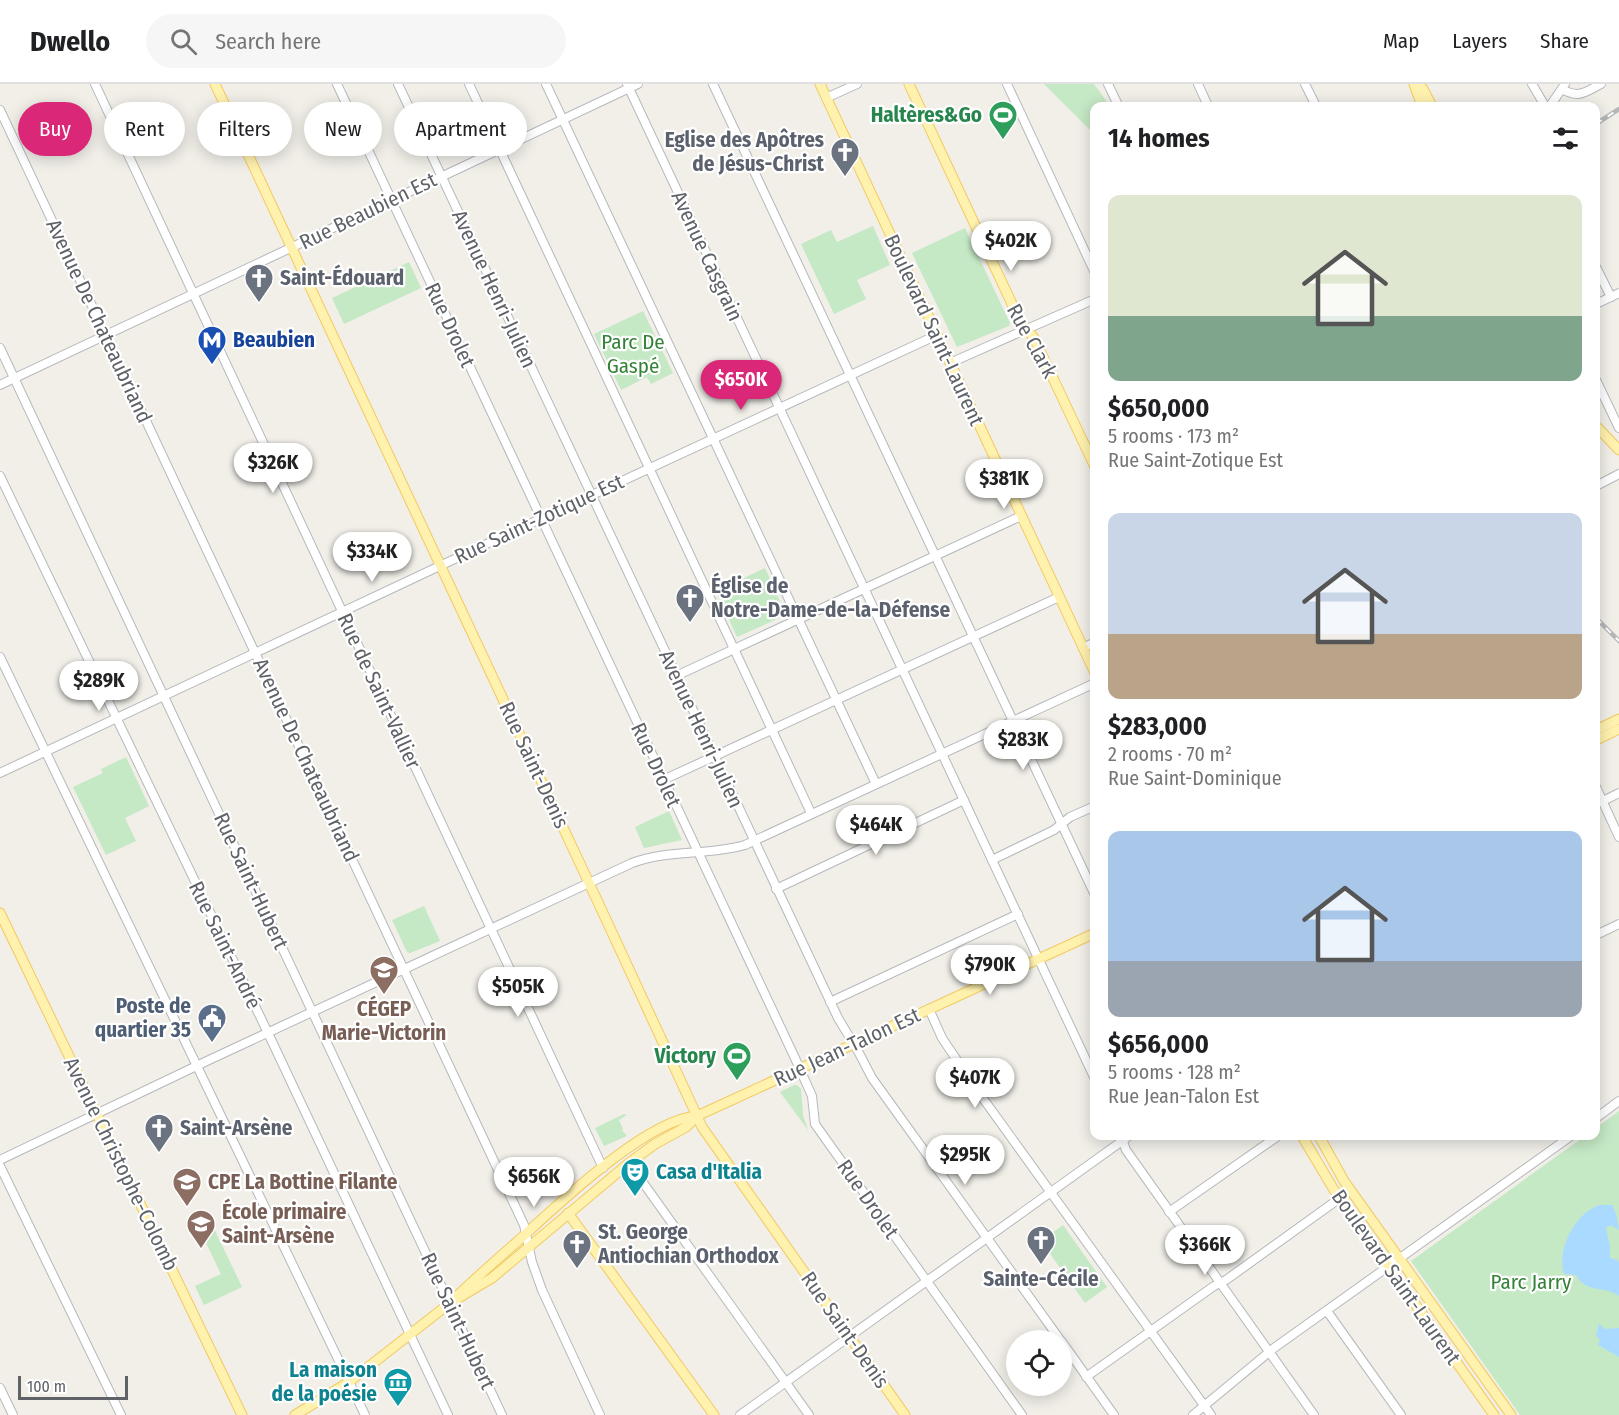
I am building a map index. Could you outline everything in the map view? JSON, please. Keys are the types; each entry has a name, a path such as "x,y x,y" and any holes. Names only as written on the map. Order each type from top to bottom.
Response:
{"main road":[{"name":"Rue Saint-Denis","path":"215,84 702,1128 905,1415"},
{"name":"Boulevard Saint-Laurent","path":"820,84 1090,663"},
{"name":"Rue Clark","path":"909,84 1015,311 1035,338 1090,456"},
{"path":"1416,84 1421,102"},
{"path":"1416,84 1429,102"},
{"path":"1600,430 1619,450"},
{"path":"1600,728 1619,718"},
{"path":"1600,738 1619,729"},
{"name":"Avenue Christophe-Colomb","path":"0,913 242,1415"},
{"name":"Rue Jean-Talon Est","path":"295,1415 349,1382 450,1303 526,1233 640,1140 686,1117 697,1116 1090,935"},
{"name":"Rue Jean-Talon Est","path":"450,1303 492,1278 629,1163 655,1144 687,1127 697,1116"},
{"name":"Boulevard Saint-Laurent","path":"1304,1140 1340,1198 1494,1415"},
{"name":"Boulevard Saint-Laurent","path":"1321,1140 1344,1181 1511,1415"},
{"path":"568,1213 714,1415"}],"street":[{"name":"Rue de Saint-Vallier","path":"95,84 603,1168"},
{"name":"Rue Drolet","path":"337,84 812,1096 813,1117 817,1127 1022,1415"},
{"name":"Avenue Henri-Julien","path":"398,84 830,1002 872,1078 1053,1330"},
{"path":"469,84 477,102"},
{"path":"546,84 876,784"},
{"name":"Rue Beaubien Est","path":"527,135 628,86 638,84"},
{"path":"713,84 1090,884"},
{"path":"826,98 857,84"},
{"path":"1007,84 1090,262"},
{"path":"1108,84 1117,102"},
{"path":"1198,84 1206,102"},
{"path":"1305,84 1314,102"},
{"path":"1532,84 1543,102"},
{"path":"1553,102 1563,86 1571,95 1581,94 1601,84"},
{"name":"Avenue Casgrain","path":"628,86 1090,1068"},
{"name":"Avenue De Chateaubriand","path":"0,110 524,1225 545,1297 600,1415"},
{"name":"Rue Beaubien Est","path":"0,385 482,156"},
{"path":"503,156 811,813"},
{"path":"1600,275 1611,297"},
{"path":"1600,302 1619,293"},
{"path":"950,363 1090,301"},
{"name":"Rue Saint-Zotique Est","path":"0,773 342,611 937,335"},
{"name":"Rue Saint-Hubert","path":"0,348 502,1415"},
{"path":"1600,388 1619,428"},
{"path":"1600,484 1619,474"},
{"name":"Rue Saint-André","path":"0,476 448,1415"},
{"path":"676,676 1021,516"},
{"path":"663,780 1059,597"},
{"path":"1083,648 1090,644"},
{"path":"0,657 365,1415"},
{"path":"0,1161 196,1066 645,858 674,853 724,851 753,841 1090,685"},
{"path":"1603,801 1619,793"},
{"path":"1600,795 1619,837"},
{"path":"776,889 964,801"},
{"path":"992,860 1054,830 1070,817 1090,808"},
{"path":"830,1002 1018,914"},
{"path":"1600,933 1619,924"},
{"path":"929,1009 942,1038 977,1090 1211,1415"},
{"path":"1600,1115 1619,1101"},
{"path":"740,1415 1120,1140"},
{"path":"1124,1140 1126,1150 1314,1415"},
{"path":"1169,1212 1272,1140"},
{"path":"1193,1415 1269,1352 1565,1140"},
{"path":"629,1163 810,1415"},
{"path":"0,1166 121,1415"},
{"path":"1086,1377 1340,1198"},
{"path":"1327,1311 1401,1415"},
{"name":"Avenue Henri-Julien","path":"1072,1357 1114,1415"},
{"path":"0,1388 14,1415"}],"green space":[{"path":"1044,84 1094,84 1107,102 1090,102 1090,130"},
{"path":"873,226 890,265 857,280 866,299 834,314 801,244 831,230 837,242"},
{"path":"965,228 1010,323 1009,326 957,347 912,253"},
{"path":"409,262 421,288 344,324 332,298"},
{"name":"Parc De Gaspé","path":"643,311 673,373 651,384 647,377 621,390 594,334"},
{"path":"765,568 786,615 737,637 716,591"},
{"path":"126,757 149,806 125,818 136,841 106,855 73,787 103,773 101,769"},
{"path":"669,811 682,840 644,848 635,827"},
{"path":"424,906 440,941 410,953 407,952 392,920"},
{"path":"794,1085 801,1089 803,1115 808,1130 780,1092"},
{"name":"Parc Jarry","path":"1619,1111 1619,1415 1520,1415 1411,1261 1579,1140 1600,1140 1600,1125"},
{"path":"624,1114 627,1115 619,1120 627,1136 604,1146 595,1128"},
{"path":"207,1214 242,1287 204,1305 195,1286 221,1274 195,1220"},
{"path":"1063,1225 1107,1287 1085,1303 1041,1241"}],"water":[{"path":"1600,1205 1612,1205 1616,1213 1619,1230 1611,1225 1606,1228 1610,1258 1618,1260 1619,1263 1619,1296 1585,1285 1576,1275 1564,1274 1563,1254 1570,1233 1583,1215"},
{"path":"1599,1324 1605,1329 1619,1328 1619,1357 1598,1345 1600,1339 1596,1336"}],"railway":[{"path":"1600,121 1619,109"},
{"path":"1600,622 1619,641"}],"place":[{"name":"Haltères&Go","path":"1003,140"},
{"name":"Eglise des Apôtres de Jésus-Christ","path":"845,178"},
{"name":"Saint-Édouard","path":"259,304"},
{"name":"Beaubien","path":"212,366"},
{"name":"Église de Notre-Dame-de-la-Défense","path":"690,624"},
{"name":"CÉGEP Marie-Victorin","path":"384,996"},
{"name":"Poste de quartier 35","path":"212,1044"},
{"name":"Victory","path":"737,1082"},
{"name":"Saint-Arsène","path":"159,1154"},
{"name":"Casa d'Italia","path":"635,1198"},
{"name":"CPE La Bottine Filante","path":"187,1208"},
{"name":"École primaire Saint-Arsène","path":"201,1250"},
{"name":"Sainte-Cécile","path":"1041,1266"},
{"name":"St. George Antiochian Orthodox","path":"577,1270"},
{"name":"La maison de la poésie","path":"398,1408"}]}
